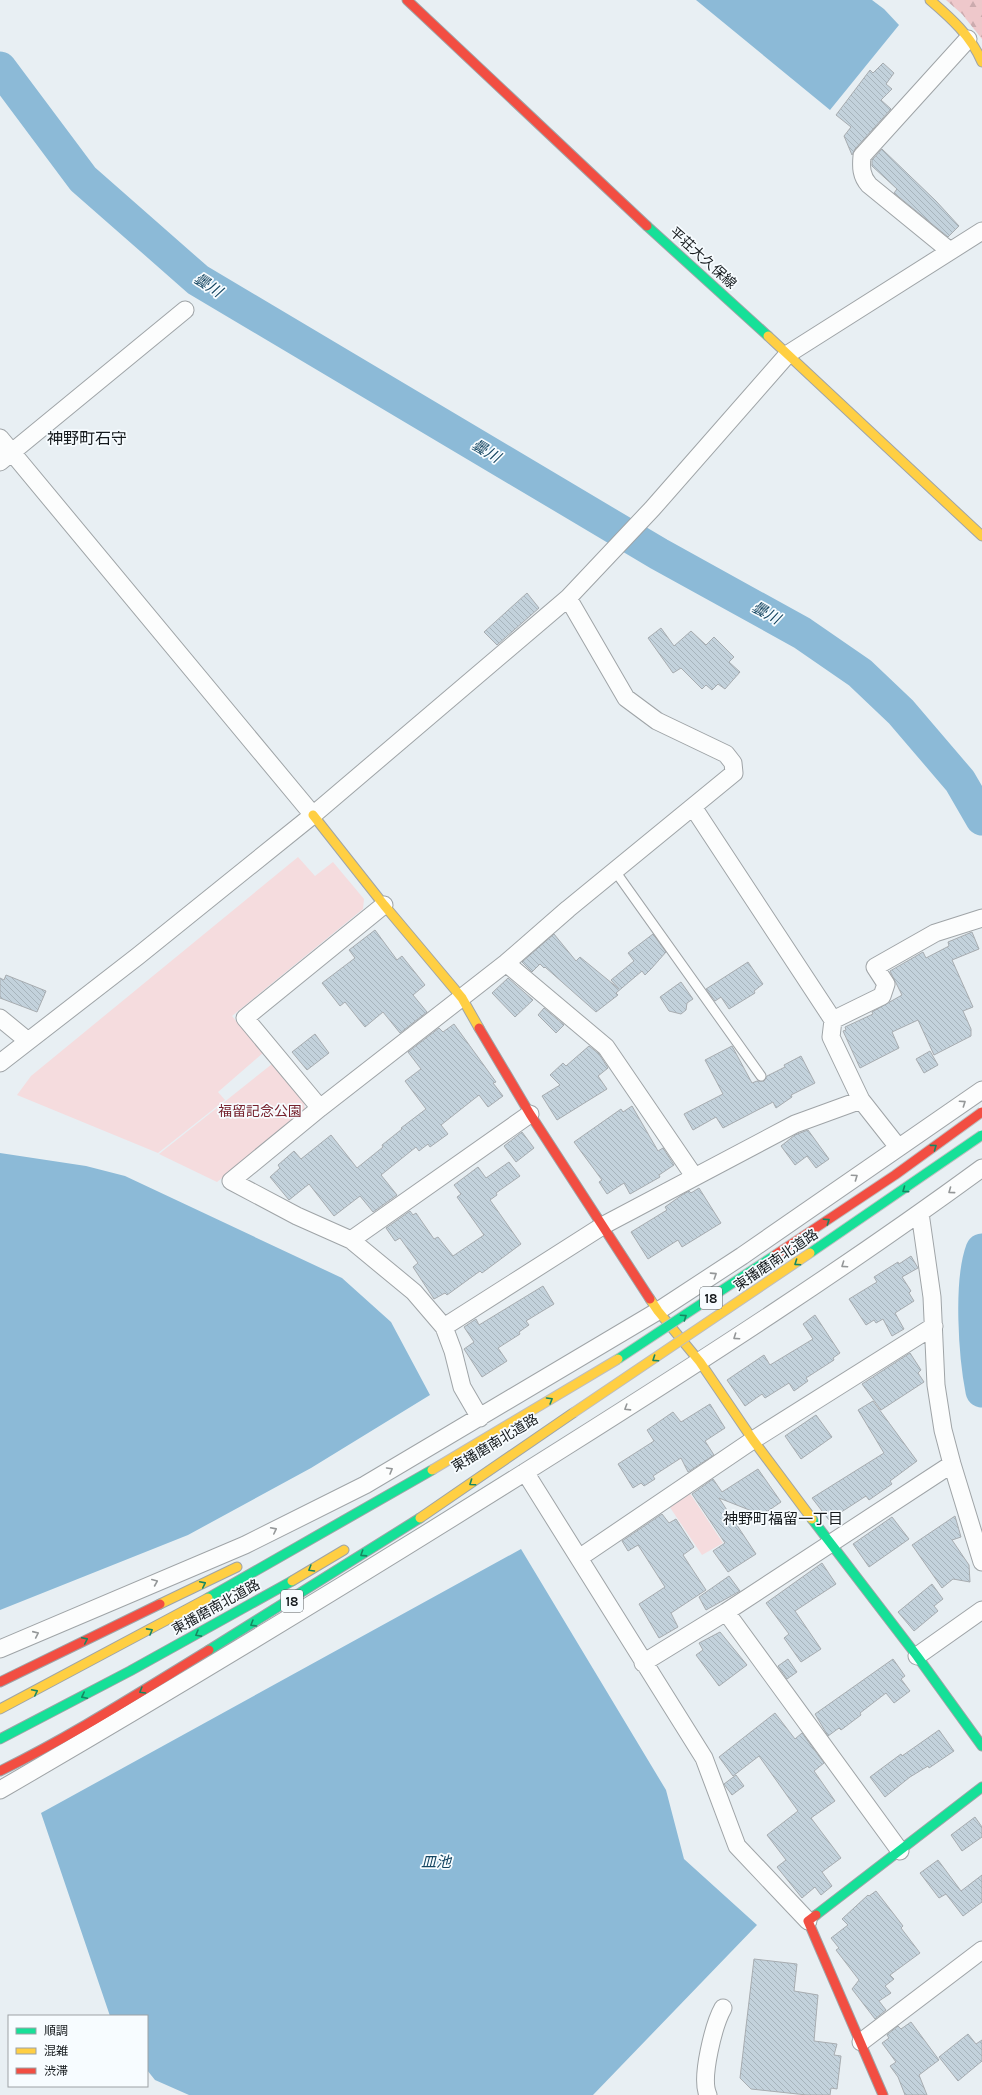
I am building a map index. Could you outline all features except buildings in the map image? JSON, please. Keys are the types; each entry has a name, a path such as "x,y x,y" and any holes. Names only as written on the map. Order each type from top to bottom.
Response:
{"main road":[{"name":"平荘大久保線","path":"407,0 651,230 788,354 982,536"},
{"path":"930,0 944,11 968,39 982,62"},
{"path":"312,815 384,905 462,998 530,1114 604,1225 658,1312 700,1362 753,1440 830,1544 917,1656 982,1746"},
{"name":"東播磨南北道路","path":"0,1709 85,1666 276,1562 631,1352 896,1175 982,1112"},
{"name":"東播磨南北道路","path":"444,1490 573,1413 892,1199 982,1135"},
{"name":"18","path":"0,1771 32,1756 294,1600 456,1495 573,1413"},
{"name":"18","path":"282,1545 432,1470"},
{"name":"東播磨南北道路","path":"0,1739 100,1689 287,1584 355,1543"},
{"path":"0,1682 246,1562"},
{"path":"883,2095 808,1921 982,1786"}],"street":[{"path":"950,251 869,185 863,179 861,166 862,156 968,39"},
{"path":"0,1063 138,956 312,815 568,598 652,509 788,354 982,231"},
{"path":"6,457 185,310"},
{"path":"0,438 6,457 312,815"},
{"path":"480,1418 462,1387 453,1351 444,1327 414,1292 351,1240 297,1216 231,1181 320,1108 506,963 615,870 734,773 733,764 726,754 657,721 626,698 568,598"},
{"path":"693,807 833,1020 831,1037 861,1100 898,1147"},
{"path":"320,1108 245,1018 384,905"},
{"path":"833,1020 882,996 886,984 875,967 935,933 982,918"},
{"path":"506,963 606,1047 694,1176"},
{"path":"0,1018 28,1041"},
{"path":"0,1649 245,1545 365,1485 658,1312 742,1256 982,1090"},
{"path":"444,1327 604,1225 694,1176 795,1124 861,1100"},
{"path":"351,1240 530,1114"},
{"path":"0,1790 188,1681 700,1362 920,1213 982,1168"},
{"path":"920,1213 934,1326 936,1385 943,1430 982,1562"},
{"path":"579,1558 753,1440 934,1326"},
{"path":"642,1663 726,1612 952,1464"},
{"path":"525,1472 642,1663 704,1758 737,1846 808,1921"},
{"path":"917,1656 982,1610"},
{"path":"726,1612 900,1851"},
{"path":"861,2042 982,1950"},
{"path":"708,2095 706,2076 712,2036 723,2008"}],"lane":[{"path":"615,870 761,1076"}],"green space":[{"path":"946,0 982,0 982,39 962,14"},
{"path":"298,857 315,876 333,862 364,899 363,909 232,1016 263,1053 218,1092 225,1100 158,1153 17,1095 31,1076"},
{"name":"福留記念公園","path":"272,1064 304,1101 305,1112 217,1182 159,1154"},
{"path":"689,1492 723,1543 702,1555 669,1506"}],"water":[{"path":"696,0 872,0 884,9 899,25 830,110"},
{"path":"0,1153 86,1166 125,1176 342,1278 391,1322 430,1395 311,1468 188,1535 0,1610"},
{"name":"皿池","path":"521,1549 666,1790 684,1859 757,1925 593,2095 189,2095 155,2080 148,2071 148,2015 110,2015 41,1813"}],"waterway":[{"name":"曇川","path":"0,68 83,179 198,280 659,554 802,633 860,673 901,712 960,781 982,819"},
{"name":"曇川","path":"982,1250 978,1264 975,1299 977,1359 982,1391"}],"traffic: fast":[{"path":"647,226 768,336"},
{"path":"810,1253 982,1135"},
{"path":"618,1359 775,1255"},
{"path":"208,1598 432,1470"},
{"path":"209,1650 420,1518"},
{"path":"812,1519 917,1656 982,1746"},
{"path":"0,1739 130,1671 292,1581"},
{"path":"816,1915 982,1787"}],"traffic: slow":[{"path":"930,0 953,21 966,36 982,62"},
{"path":"768,336 982,536"},
{"path":"313,815 384,905 462,998 479,1028"},
{"path":"573,1413 810,1253"},
{"path":"650,1299 700,1362 753,1440 812,1519"},
{"path":"432,1470 618,1359"},
{"path":"420,1518 573,1413"},
{"path":"292,1581 344,1550"},
{"path":"160,1604 237,1567"},
{"path":"0,1709 208,1598"}],"traffic: jam":[{"path":"407,0 647,226"},
{"path":"479,1028 530,1114 650,1299"},
{"path":"775,1255 895,1175 982,1112"},
{"path":"0,1682 160,1604"},
{"path":"0,1771 132,1698 209,1650"},
{"path":"816,1915 808,1921 883,2095"}],"district":[{"name":"神野町石守","path":"87,438"},
{"name":"神野町福留一丁目","path":"783,1519"}]}
